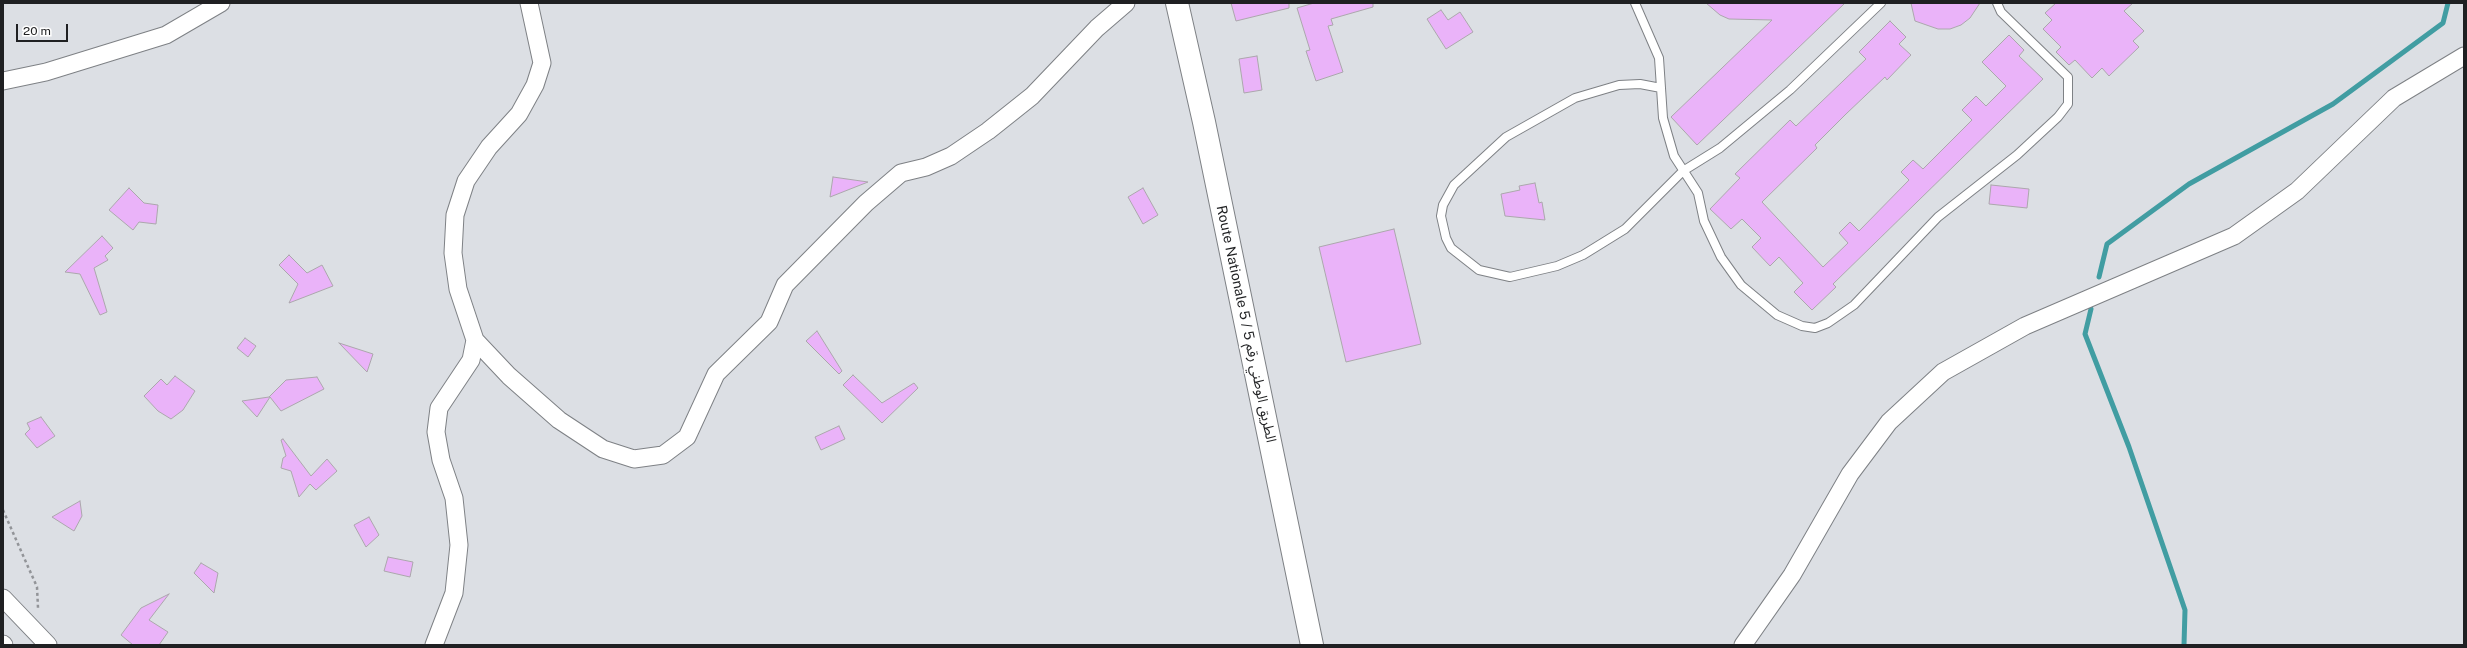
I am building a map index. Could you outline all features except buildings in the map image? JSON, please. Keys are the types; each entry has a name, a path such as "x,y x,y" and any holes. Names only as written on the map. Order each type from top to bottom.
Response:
{"main road":[{"name":"Route Nationale 5 / الطريق الوطني رقم 5","path":"1176,3 1204,122 1312,645"}],"street":[{"path":"3,82 46,72 166,35 221,3"},
{"path":"529,3 542,63 535,85 519,114 489,148 466,181 455,215 454,253 458,289 475,340 509,376 559,420 603,449 634,459 663,456 687,437 716,374 768,322 785,285 866,203 901,172 926,167 951,156 988,131 1032,96 1097,28 1126,3"},
{"path":"1743,645 1792,576 1850,474 1889,422 1943,372 2025,326 2234,236 2297,192 2394,98 2464,56"},
{"path":"434,645 454,593 459,545 454,498 441,460 436,432 439,408 471,360 475,340"},
{"path":"3,598 43,641"}],"lane":[{"path":"1634,3 1659,58 1663,118 1666,133 1674,156 1698,193 1704,221 1721,257 1741,285 1786,321 1815,328 1828,323 1854,305 1938,217 2017,155 2058,118 2068,104 2068,77 2001,12 1997,3"},
{"path":"1661,88 1640,84 1619,85 1575,98 1506,137 1454,185 1443,205 1441,216 1446,238 1451,248 1479,270 1510,277 1557,266 1583,255 1625,229 1683,171 1720,148 1790,90 1881,3"}],"path":[{"path":"3,510 37,587 43,641"}],"waterway":[{"path":"2099,277 2107,244 2189,184 2333,104 2443,23 2448,3"},
{"path":"2091,309 2085,334 2129,447 2185,610 2184,645"}]}
